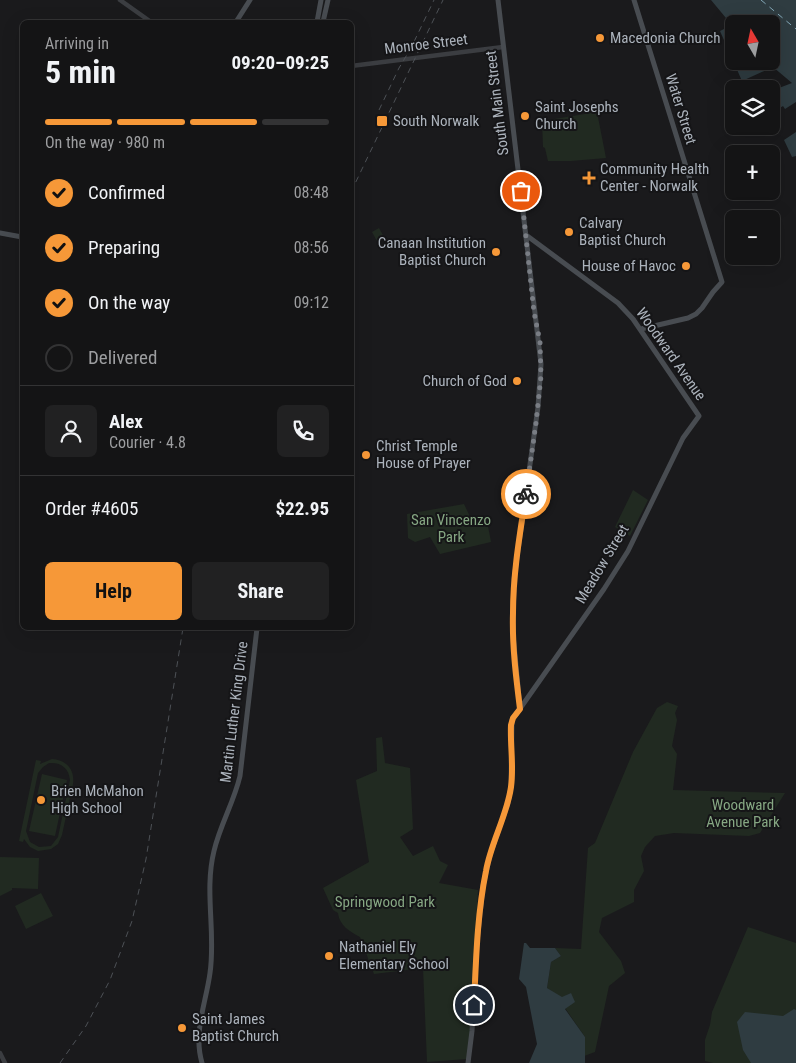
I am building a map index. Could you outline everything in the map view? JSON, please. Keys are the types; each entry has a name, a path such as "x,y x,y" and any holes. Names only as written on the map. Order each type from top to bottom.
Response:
{"main road":[{"path":"237,20 250,0"},
{"path":"317,20 322,0"},
{"path":"323,20 328,0"},
{"name":"South Main Street","path":"498,0 540,342 541,376 536,423 514,579 513,634 520,709"},
{"name":"Water Street","path":"634,0 722,282 696,314 688,318 641,329"},
{"path":"0,233 20,237"},
{"name":"Woodward Avenue","path":"526,235 618,303 641,329 699,416"},
{"name":"Meadow Street","path":"468,1063 483,886 490,856 512,787 511,728 513,718 604,589 628,551 682,438 699,416"},
{"name":"Martin Luther King Drive","path":"202,1063 198,1040 212,963 212,861 217,841 240,776 257,630"}],"street":[{"path":"120,0 148,20"},
{"name":"Monroe Street","path":"354,66 503,47"},
{"path":"0,1053 5,1063"}],"green space":[{"path":"597,112 606,158 548,161 545,148 543,147 542,121"},
{"path":"379,228 385,239 378,243 372,232"},
{"path":"633,490 648,500 630,536 615,527"},
{"name":"San Vincenzo Park","path":"464,504 473,523 487,521 491,542 440,554 430,537 415,542 408,538 407,514"},
{"name":"Woodward Avenue Park","path":"667,702 678,706 675,713 677,720 672,746 677,754 673,790 785,793 760,833 749,836 674,833 655,836 645,847 641,856 644,871 634,890 634,902 602,918 599,932 621,961 625,973 609,986 595,1052 584,1056 585,1037 565,1008 571,993 562,998 547,988 551,962 561,956 555,948 581,949 588,848 595,843 633,752 657,708"},
{"name":"Springwood Park","path":"382,737 385,763 410,768 413,829 400,837 413,856 433,846 440,861 448,865 439,883 478,890 471,1033 467,1059 427,1062 423,968 374,974 360,937 343,925 338,913 333,910 323,888 369,862 356,780 377,771 376,738"},
{"path":"52,759 65,763 73,774 73,784 62,835 58,844 51,849 38,851 30,847 24,839 23,842 19,841 36,760 41,761 40,764","holes":["53,763 64,767 68,772 70,780 58,837 51,846 39,847 30,842 26,831 38,773 43,767"]},
{"path":"42,774 67,780 55,836 29,831"},
{"path":"0,857 39,858 38,889 12,888 12,890 0,896"},
{"path":"41,893 53,916 26,929 15,906"},
{"path":"748,927 796,943 796,1063 713,1063 705,1061 705,1040 712,1012"}],"shaded area":[{"path":"711,0 796,0 796,102 785,109 783,106 780,108 780,88 792,83 777,70 780,70 780,15 725,15 725,17"},
{"path":"725,28 725,42 720,31"},
{"path":"737,70 766,70 744,80 742,80"},
{"path":"796,132 796,156 792,157 784,140"},
{"path":"524,943 530,948 555,948 561,956 551,962 547,988 562,997 571,993 575,1002 565,1009 585,1037 585,1063 529,1063 537,1044 526,987 519,979"},
{"path":"794,1009 796,1010 796,1063 751,1063 743,1050 737,1022 745,1012 783,1016"}],"ferry route":[{"path":"761,0 796,29"}],"railway":[{"path":"379,110 434,0"},
{"path":"354,186 443,0"},
{"path":"60,1063 86,1026 110,980 132,921 146,859 183,630"}],"way so far":[{"path":"521,191 534,312 540,342 541,376 541,388 526,494"}],"place":[{"name":"Macedonia Church","path":"600,38"},
{"name":"Saint Josephs Church","path":"525,116"},
{"name":"South Norwalk","path":"382,121"},
{"name":"Community Health Center - Norwalk","path":"589,178"},
{"name":"Calvary Baptist Church","path":"569,232"},
{"name":"Canaan Institution Baptist Church","path":"496,252"},
{"name":"House of Havoc","path":"686,266"},
{"name":"Church of God","path":"517,381"},
{"name":"Christ Temple House of Prayer","path":"366,455"},
{"name":"Brien McMahon High School","path":"41,800"},
{"name":"Nathaniel Ely Elementary School","path":"329,956"},
{"name":"Saint James Baptist Church","path":"182,1028"}],"route":[{"path":"474,1005 477,942 483,886 490,856 512,787 511,725 513,718 520,709 513,634 513,611 514,579 526,494"}]}
